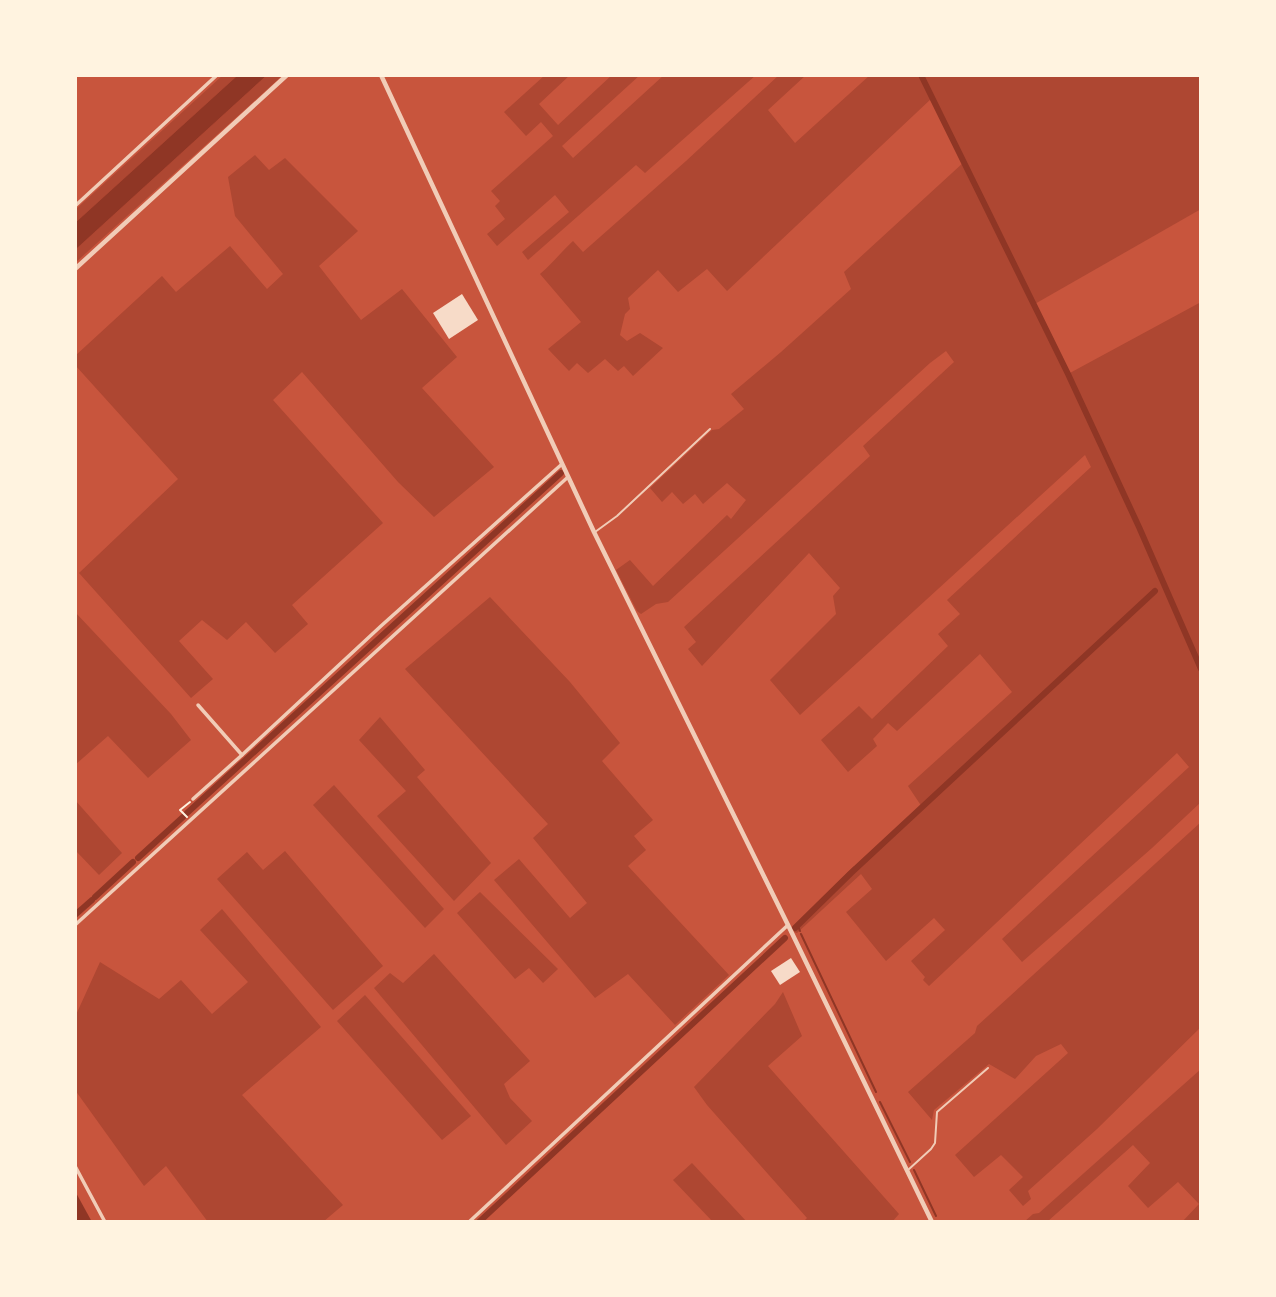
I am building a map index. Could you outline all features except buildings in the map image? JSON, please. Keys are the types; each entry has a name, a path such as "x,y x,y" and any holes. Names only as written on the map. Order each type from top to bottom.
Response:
{"street":[{"path":"75,206 217,75"},
{"path":"75,269 287,75"},
{"path":"381,75 594,532 932,1222"},
{"path":"193,799 366,639 562,464"},
{"path":"75,925 568,477"},
{"path":"198,705 242,755"},
{"path":"469,1222 788,925"},
{"path":"75,1166 105,1222"}],"lane":[{"path":"594,532 617,516 710,429"},
{"path":"907,1171 935,1143 937,1112 988,1069"}],"path":[{"path":"190,821 180,810 193,799"}],"shaded area":[{"path":"223,75 238,75 75,223 75,210"},
{"path":"238,75 267,75 75,250 75,223"},
{"path":"267,75 283,75 75,263 75,250"},
{"path":"545,75 570,75 539,104 558,125 612,75 640,75 562,146 573,158 664,75 756,75 645,173 636,165 528,260 522,252 569,212 555,195 497,246 487,234 505,219 495,206 500,201 491,191 553,136 541,122 526,136 504,112"},
{"path":"779,75 806,75 768,110 795,143 870,75 1201,75 1201,209 1033,305 1068,374 1201,302 1201,802 1022,962 1002,939 1189,767 1177,753 929,986 911,961 945,930 934,918 886,961 846,912 872,889 861,874 797,933 792,927 854,866 857,868 922,807 908,786 1012,692 980,654 897,731 888,723 873,739 877,746 848,772 821,740 859,706 872,719 948,646 938,634 960,614 947,600 1091,467 1085,455 800,715 770,680 836,614 833,596 840,588 809,553 702,666 688,649 696,642 684,627 870,456 863,446 954,362 946,351 668,602 656,604 641,614 616,570 630,560 653,586 727,515 731,519 746,500 727,483 703,504 695,494 683,504 672,492 662,502 650,488 712,430 719,429 744,409 731,394 851,289 844,272 964,162 932,98 727,291 707,269 678,292 658,270 628,298 630,309 625,314 620,335 627,341 640,333 663,348 633,376 624,366 618,371 605,359 588,373 577,363 569,371 548,349 581,322 540,274 573,241 583,252"},
{"path":"255,155 269,170 285,158 358,231 319,266 361,320 402,289 457,357 422,388 494,467 434,517 398,482 302,372 273,400 383,523 292,605 308,624 275,653 246,622 227,640 202,620 179,641 213,679 191,698 79,573 178,479 75,365 75,356 162,276 176,292 230,246 267,289 283,274 235,216 228,177"},
{"path":"490,597 570,682 620,743 602,761 653,820 634,836 646,850 628,866 729,975 675,1025 628,974 595,998 494,880 519,859 570,918 587,903 533,838 548,824 405,669"},
{"path":"75,612 171,714 191,740 148,778 108,736 75,765"},
{"path":"380,717 425,770 417,777 491,863 454,901 377,816 406,791 359,740"},
{"path":"334,785 444,909 425,928 313,805"},
{"path":"75,800 122,853 99,875 75,850"},
{"path":"1201,822 1201,1027 1097,1129 1028,1191 1031,1199 1023,1206 1009,1190 1023,1177 1001,1155 974,1177 955,1155 1068,1053 1061,1044 1036,1056 1015,1079 989,1064 934,1110 932,1120 908,1092"},
{"path":"285,851 383,966 333,1010 217,879 247,852 263,870"},
{"path":"480,892 558,969 543,983 529,968 515,979 457,913"},
{"path":"222,909 321,1027 242,1095 343,1205 323,1222 208,1222 166,1166 144,1186 75,1090 75,1017 100,962 159,999 181,980 212,1014 248,982 200,930"},
{"path":"434,954 530,1061 504,1084 510,1098 532,1121 506,1145 374,988 390,973 403,983"},
{"path":"783,992 802,1036 768,1066 899,1214 892,1222 803,1222 807,1218 694,1087 775,1004"},
{"path":"365,995 471,1116 442,1140 337,1021"},
{"path":"1201,1069 1201,1222 1182,1222 1199,1204 1178,1182 1148,1208 1128,1186 1150,1163 1133,1145 1047,1222 1024,1222 1033,1214 1039,1213"},
{"path":"692,1163 747,1222 713,1222 673,1180"},
{"path":"75,1191 92,1222 75,1222"}],"waterway":[{"path":"921,75 1068,374 1201,669"},
{"path":"187,813 561,473"},
{"path":"795,928 1155,591"},
{"path":"138,858 183,817"},
{"path":"95,897 133,862"},
{"path":"75,915 92,900"},
{"path":"798,926 800,931"},
{"path":"801,934 876,1092"},
{"path":"479,1222 785,938"},
{"path":"880,1102 910,1162"},
{"path":"914,1170 936,1216"}]}
